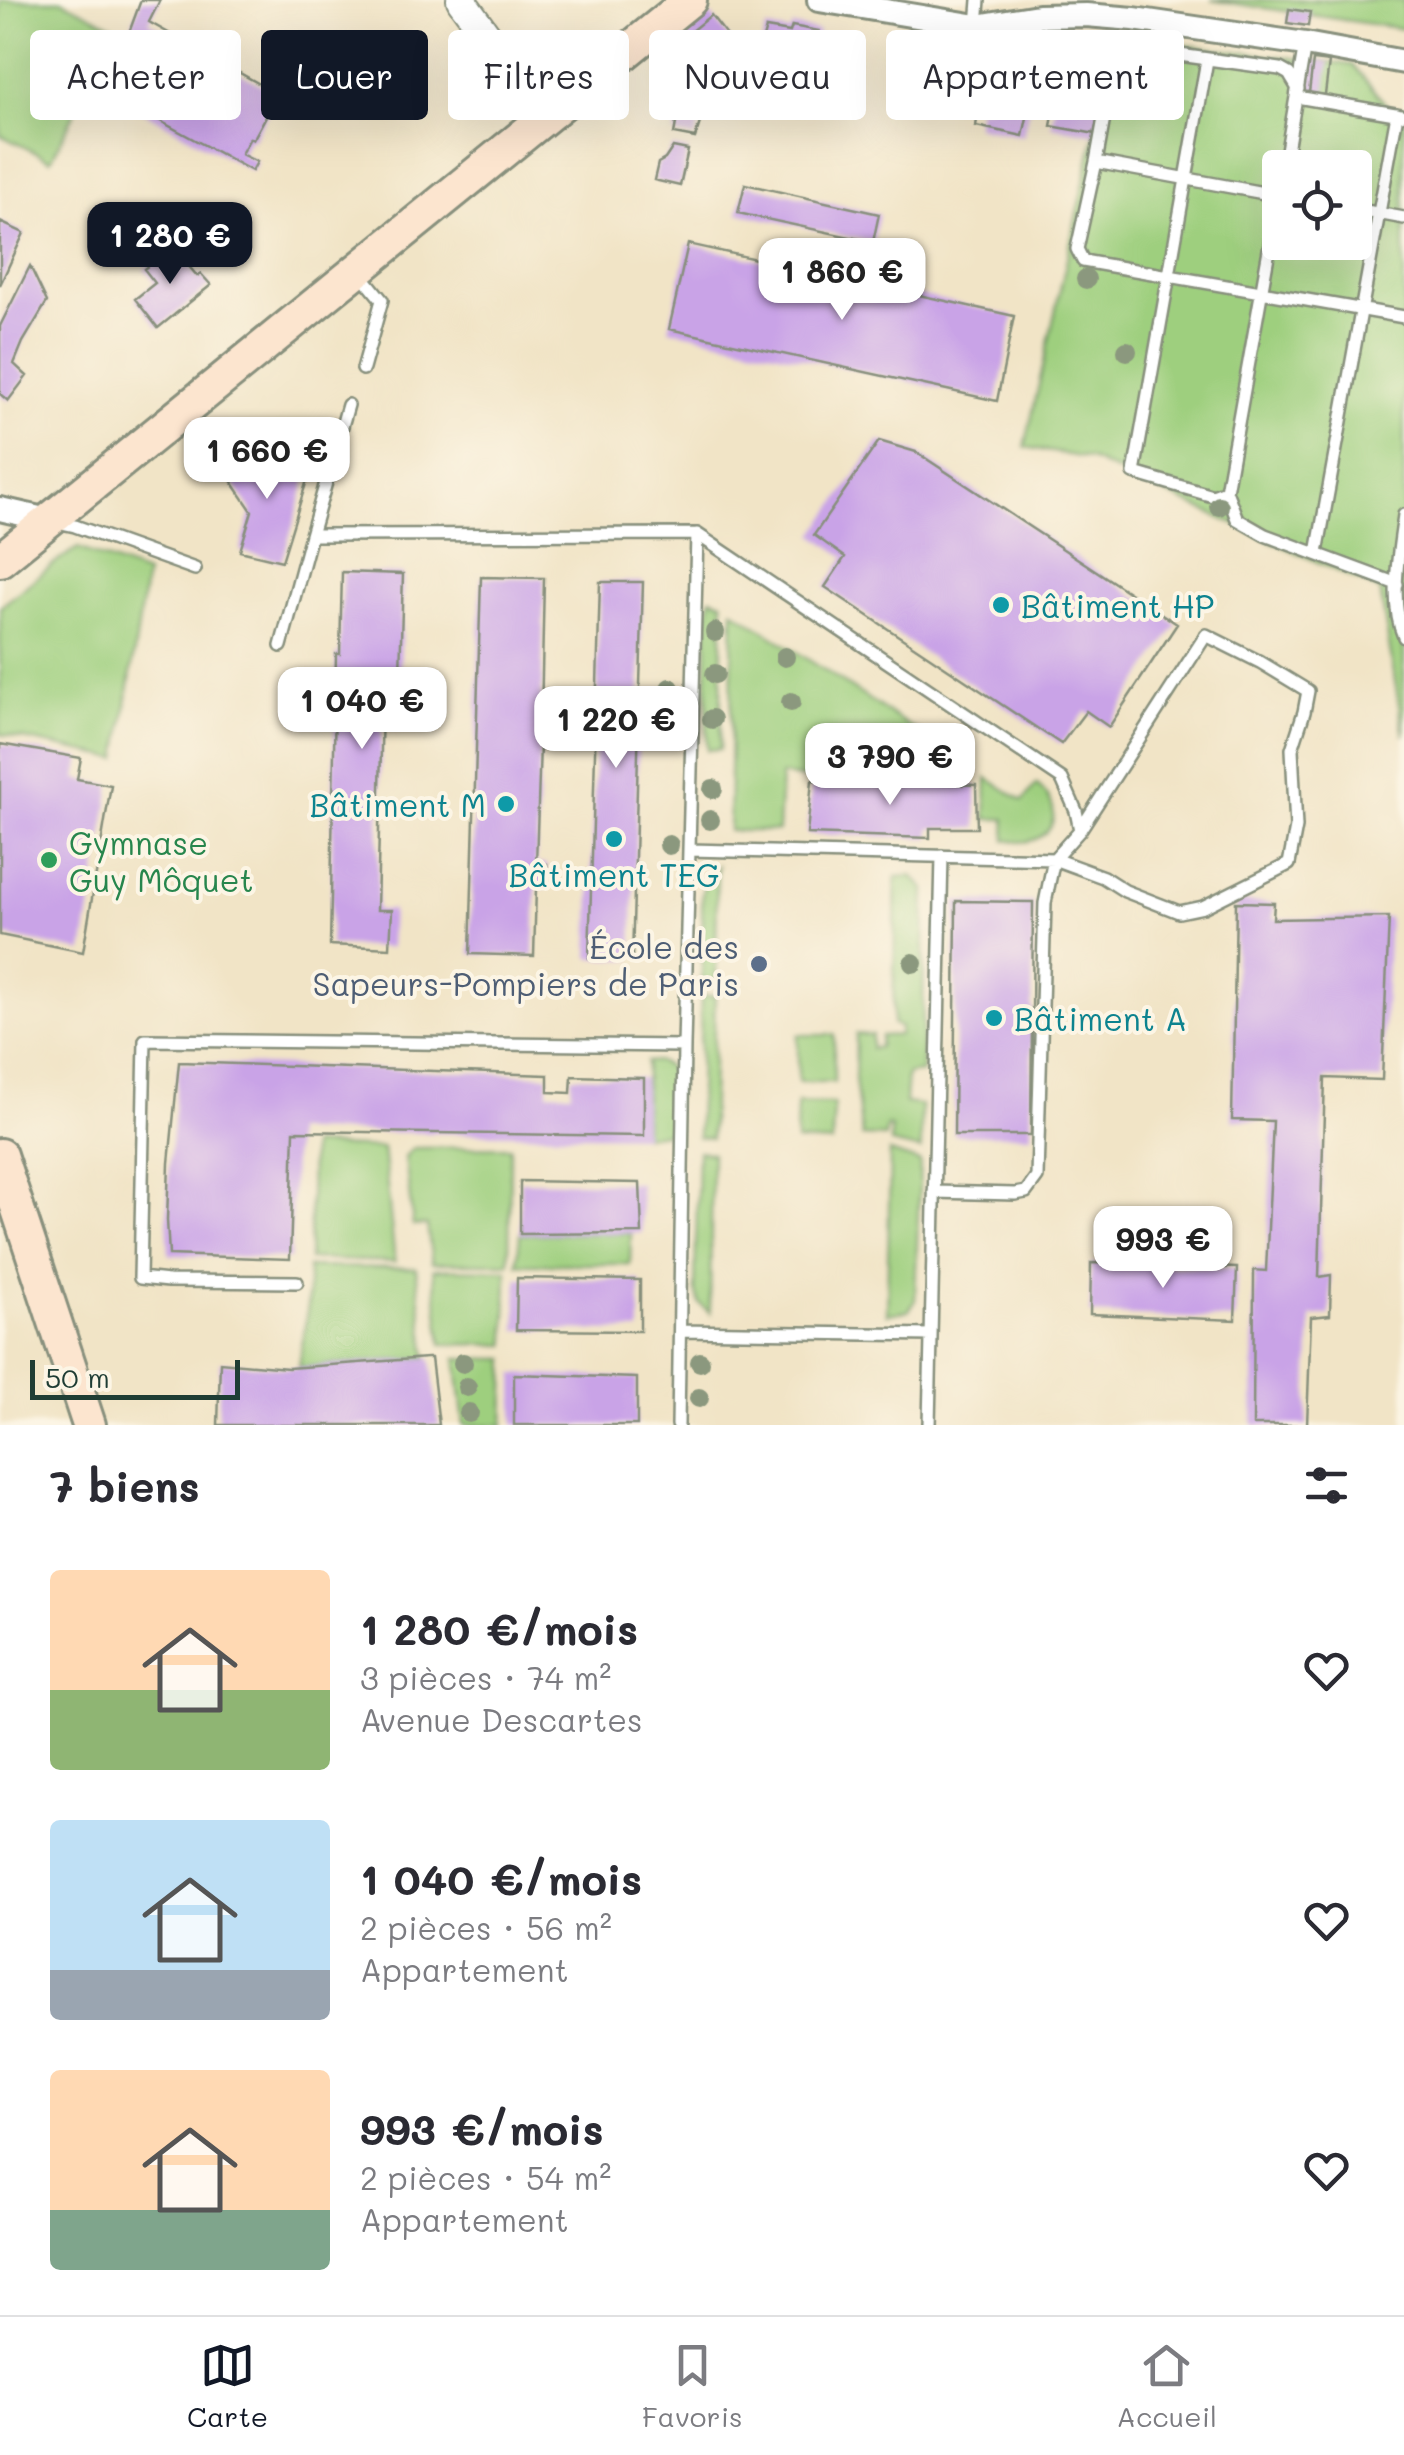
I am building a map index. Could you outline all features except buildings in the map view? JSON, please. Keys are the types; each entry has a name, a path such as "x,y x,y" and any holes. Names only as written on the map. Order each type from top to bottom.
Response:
{"main road":[{"path":"629,50 690,0"},
{"path":"0,560 542,120"},
{"path":"0,1156 89,1425"},
{"path":"0,1224 65,1425"}],"street":[{"path":"461,0 483,30"},
{"path":"819,0 977,26 1038,16 1134,20 1404,62"},
{"path":"0,509 48,520"}],"lane":[{"path":"977,26 979,0"},
{"path":"1287,150 1305,44"},
{"path":"1184,57 1280,69 1289,74 1297,93"},
{"path":"1207,60 1134,473 1213,496 1226,491"},
{"path":"1297,93 1401,115 1378,214 1317,553"},
{"path":"1104,120 1077,249 1082,261 1404,317"},
{"path":"1096,162 1262,190"},
{"path":"1372,213 1404,218"},
{"path":"1267,260 1226,491 1237,519 1265,535 1397,584"},
{"path":"357,270 382,300 363,369"},
{"path":"281,646 348,404"},
{"path":"1404,516 1397,584 1399,626 1404,637"},
{"path":"48,520 196,569"},
{"path":"311,536 697,534 1062,779 1080,830"},
{"path":"678,1425 697,534"},
{"path":"689,850 1054,860 1179,912 1203,907 1289,864 1296,828 1292,748 1308,691 1206,636 1080,830 1054,860 1045,903 1038,1177 1026,1192 1015,1194 934,1192"},
{"path":"929,1425 942,856"},
{"path":"297,1282 168,1282 140,1278 145,1040 684,1046"},
{"path":"680,1331 931,1335"}],"green space":[{"path":"0,0 61,0 117,28 30,30 30,120 71,120 51,160 0,135"},
{"path":"1211,0 1404,0 1404,29"},
{"path":"1184,45 1353,65 1389,108 1404,110 1404,736 1380,590 1090,459 1025,447 1098,120 1184,120"},
{"path":"78,548 146,574 118,759 0,734 0,607"},
{"path":"711,598 723,602 720,749 707,750 707,621"},
{"path":"733,610 921,734 917,783 781,775 778,831 729,831"},
{"path":"987,778 1023,801 1036,784 1052,806 1050,827 1033,840 1006,840 1005,819 986,819"},
{"path":"717,866 716,980 702,980 702,894 705,881"},
{"path":"912,876 925,889 922,1072 907,1074 905,1103 921,1105 921,1150 891,1143 891,1127 887,1126 885,1137 862,1136 855,1080 856,1034 872,1035 871,1049 879,1047 881,1036 899,1035 900,1027 893,1024 896,877"},
{"path":"701,996 715,996 711,1138 698,1137"},
{"path":"798,1035 834,1035 834,1082 798,1082"},
{"path":"656,1061 671,1071 672,1132 644,1136 646,1062"},
{"path":"797,1103 834,1104 832,1143 796,1141"},
{"path":"311,1145 383,1148 395,1262 309,1259"},
{"path":"510,1147 509,1263 432,1263 427,1225 413,1226 405,1157 413,1148"},
{"path":"698,1151 712,1153 710,1313 699,1303 695,1290"},
{"path":"890,1152 920,1162 915,1302 908,1311 887,1314"},
{"path":"631,1233 630,1264 517,1264 520,1234"},
{"path":"308,1267 416,1268 427,1358 299,1367 308,1305"},
{"path":"433,1269 507,1270 506,1345 442,1344"},
{"path":"456,1358 506,1359 504,1425 464,1425"}],"place":[{"name":"Bâtiment HP","path":"1001,605"},
{"name":"Bâtiment M","path":"506,804"},
{"name":"Bâtiment TEG","path":"614,839"},
{"name":"Gymnase Guy Môquet","path":"49,860"},
{"name":"École des Sapeurs-Pompiers de Paris","path":"759,964"},
{"name":"Bâtiment A","path":"994,1018"}]}
